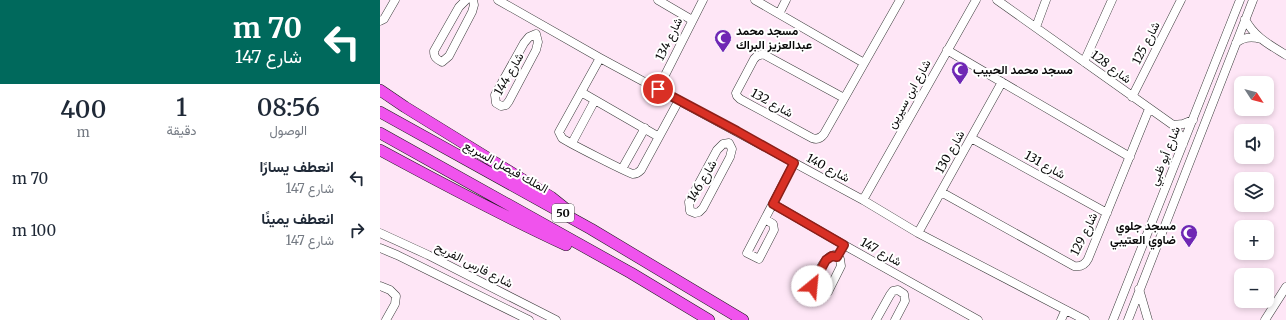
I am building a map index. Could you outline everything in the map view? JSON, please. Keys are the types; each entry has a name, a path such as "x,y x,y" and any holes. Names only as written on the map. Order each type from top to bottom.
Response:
{"highway":[{"path":"380,90 551,197 591,229"},
{"path":"380,94 405,107"},
{"name":"الملك فيصل السريع","path":"380,112 591,229 743,320"},
{"name":"50","path":"380,133 631,273 710,320"},
{"path":"380,150 461,194 535,231 631,273"},
{"path":"380,158 461,194"}],"street":[{"path":"380,21 384,19 394,0"},
{"path":"466,0 459,7 434,51 434,56 436,59 442,62 449,56 472,12 474,5 473,0"},
{"name":"شارع 140","path":"498,0 600,58 863,200 918,233 1065,311 1085,320"},
{"path":"658,0 692,20"},
{"name":"شارع 134","path":"658,89 703,0"},
{"path":"755,0 864,63"},
{"path":"779,14 786,0"},
{"name":"شارع ابن سيرين","path":"863,200 976,0"},
{"name":"شارع 128","path":"997,0 1173,125 1180,135 1183,144"},
{"path":"1036,27 1046,0"},
{"path":"1084,62 1112,0"},
{"name":"شارع 125","path":"1132,97 1181,0"},
{"name":"شارع أبو ظبي","path":"1113,320 1240,0"},
{"name":"شارع أبو ظبي","path":"1128,320 1253,0"},
{"name":"شارع 132","path":"844,98 763,54 754,59 736,91 737,96 740,98 814,139 819,139 823,136 864,63 896,1"},
{"path":"1245,19 1252,30 1262,39 1286,55"},
{"name":"شارع 144","path":"536,34 538,42 536,50 509,101 506,105 501,106 496,103 495,95 524,43 529,37 536,34 542,25"},
{"path":"1236,43 1243,38 1248,37 1262,39"},
{"path":"947,50 1130,157"},
{"path":"600,58 559,132 562,138 622,169 633,174 637,173 641,170 679,100"},
{"name":"شارع 130","path":"918,233 1002,82"},
{"path":"581,92 659,136"},
{"path":"572,143 595,100"},
{"name":"شارع 129","path":"942,192 1074,266 1080,266 1086,262 1149,109"},
{"path":"1173,125 1183,124 1193,120"},
{"path":"622,169 645,128"},
{"name":"شارع 146","path":"730,143 723,144 717,150 689,202 690,211 695,214 703,208 730,157 732,150 730,143 737,131"},
{"name":"شارع 131","path":"971,138 1107,213"},
{"path":"765,219 773,224 774,230 759,260 747,253 794,163"},
{"name":"شارع 147","path":"773,204 974,319"},
{"name":"شارع فارس الفريح","path":"380,233 428,255 556,320"},
{"path":"837,257 844,245"},
{"name":"شارع فارس الفريح","path":"380,248 530,320"},
{"path":"832,256 837,257 841,260 841,266 828,292 823,294 814,290 812,284 826,260 832,256"},
{"path":"901,292 908,281"},
{"path":"380,286 390,290 396,296 395,304 386,320"},
{"path":"1139,289 1148,320"},
{"path":"876,320 890,295 896,290 905,295 905,301 895,320"},
{"path":"1266,320 1285,290"},
{"path":"1120,301 1120,320"},
{"path":"1061,320 1065,311"}],"place":[{"name":"مسجد محمد عبدالعزيز البراك","path":"723,53"},
{"name":"مسجد محمد الحبيب","path":"960,85"},
{"name":"مسجد جلوي ضاوي العتيبي","path":"1189,248"}],"route":[{"path":"658,89 794,163 773,204 844,245 837,257 834,255 826,260 812,286"}]}
